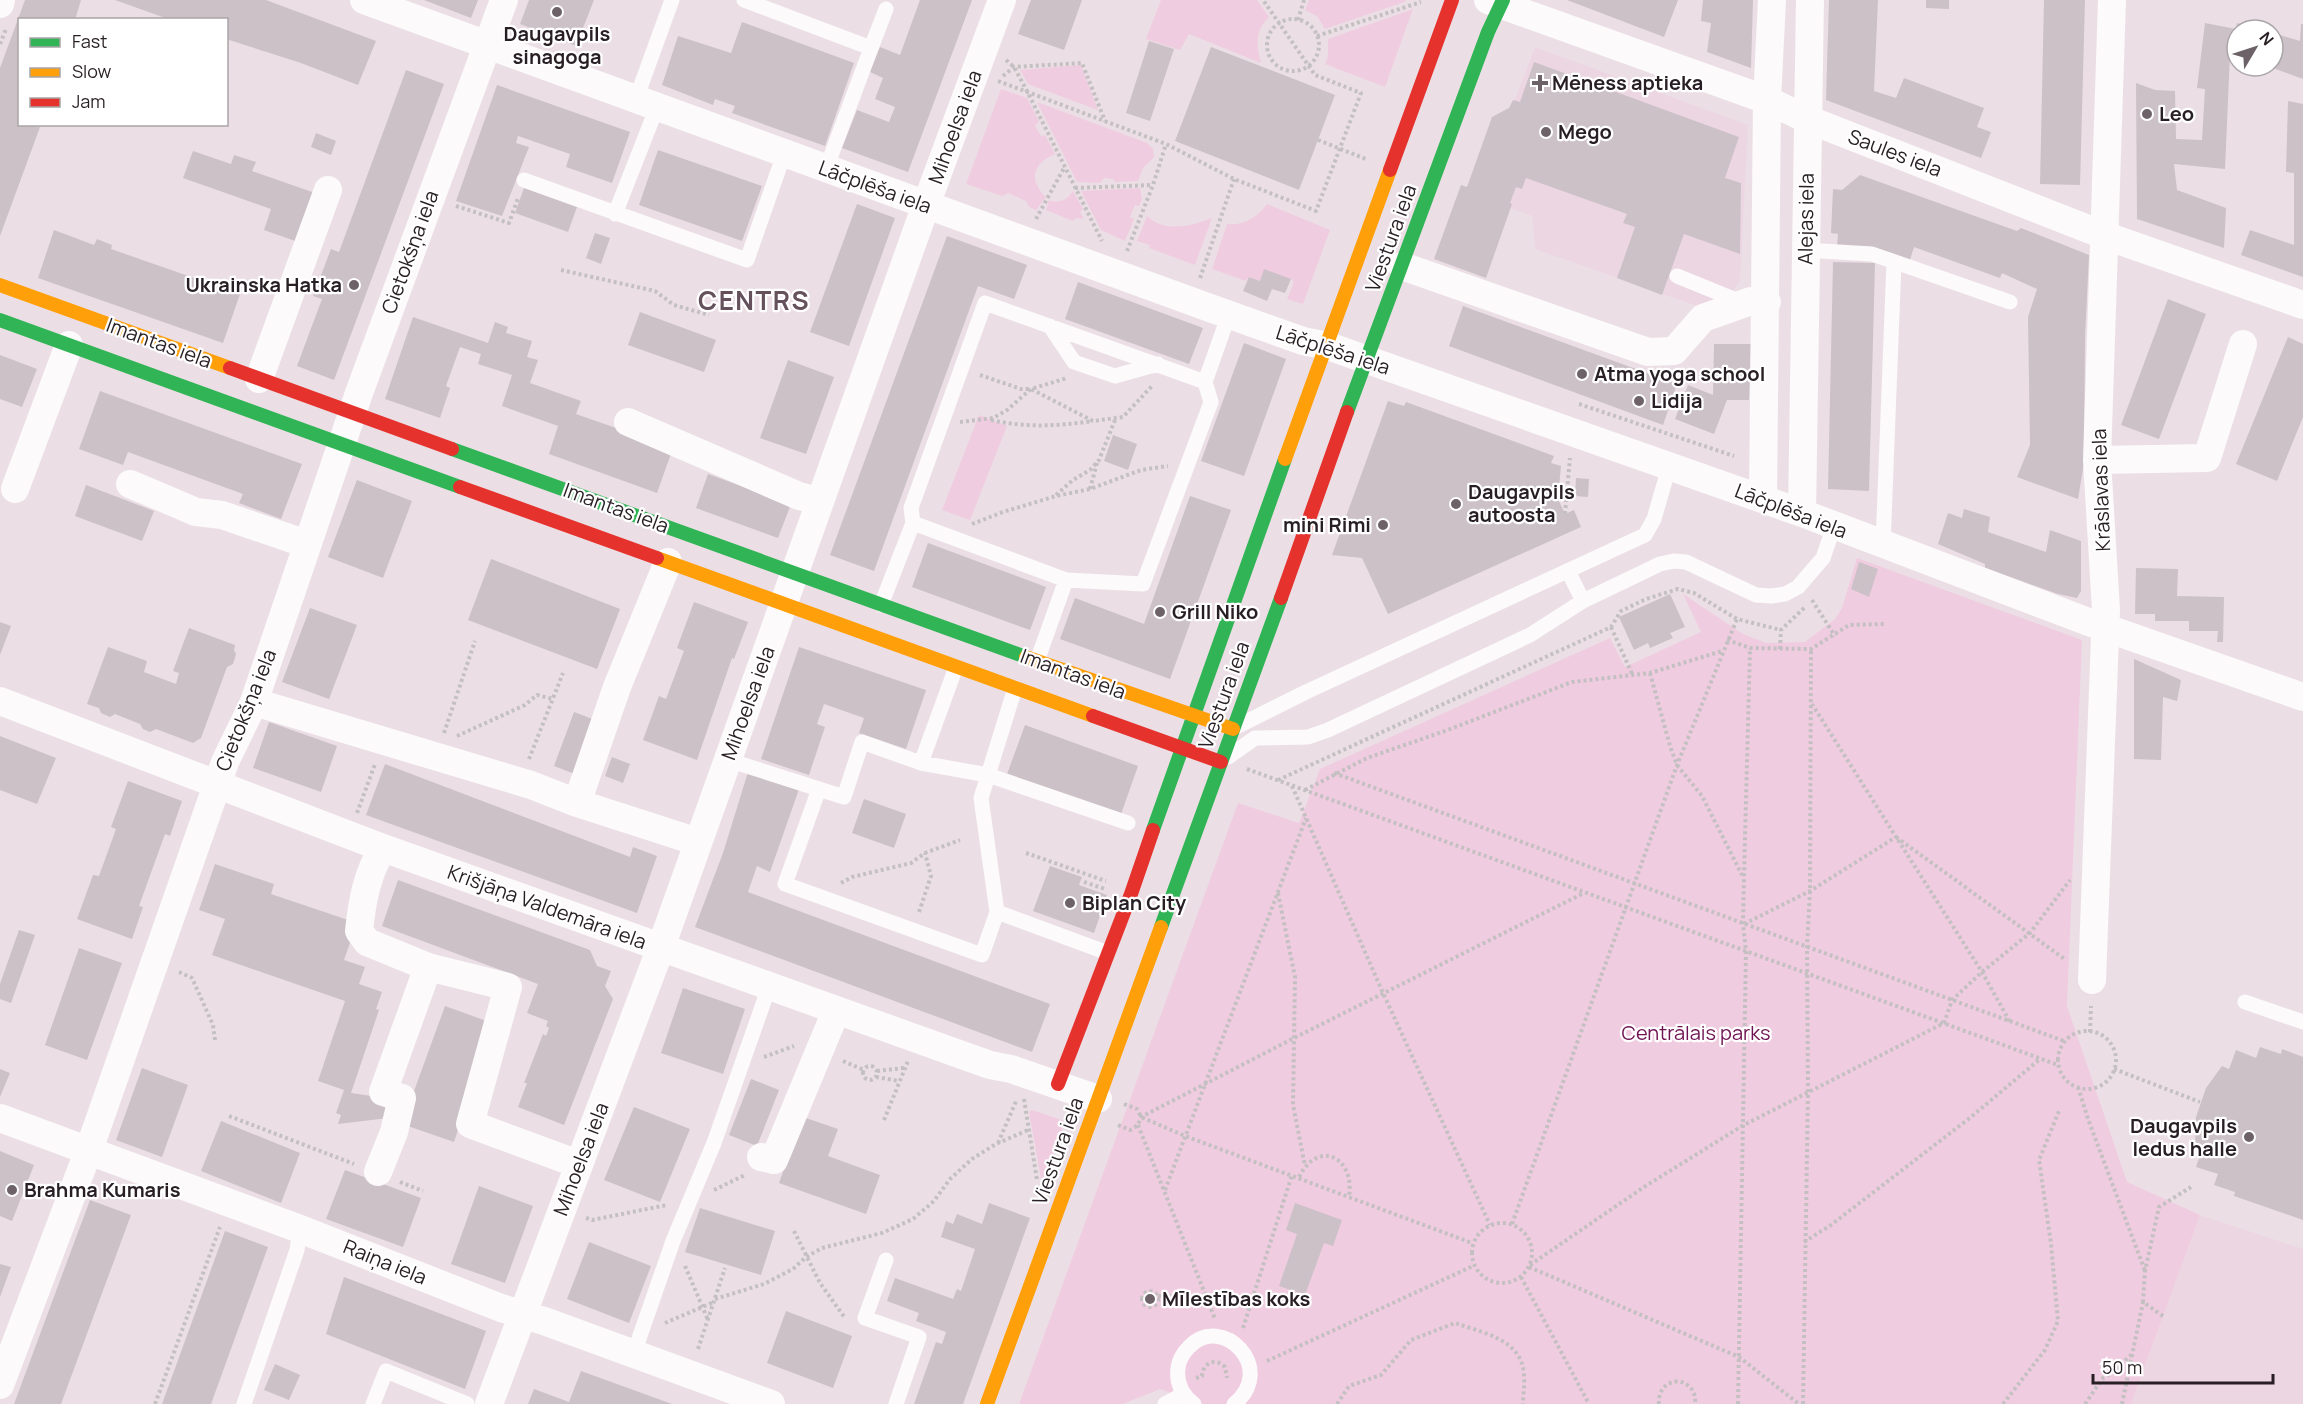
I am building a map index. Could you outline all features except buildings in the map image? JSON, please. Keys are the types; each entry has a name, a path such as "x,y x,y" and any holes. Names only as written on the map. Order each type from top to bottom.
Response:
{"street":[{"name":"Lāčplēša iela","path":"364,0 1303,341 1328,346 1802,513 2104,627 2303,697"},
{"name":"Cietokšņa iela","path":"0,1385 89,1151 217,784 254,702 352,413 429,198 504,0"},
{"name":"Mihoelsa iela","path":"489,1404 661,947 926,205 1002,0"},
{"name":"Viestura iela","path":"1058,1084 1108,953 1452,0"},
{"name":"Alejas iela","path":"1763,499 1765,433 1755,302 1772,0"},
{"name":"Alejas iela","path":"1802,513 1810,0"},
{"name":"Krāslavas iela","path":"2092,980 2106,610 2097,460 2112,0"},
{"name":"Viestura iela","path":"987,1404 1109,1101 1221,762 1365,360 1402,266 1497,2"},
{"name":"Saules iela","path":"1497,2 1767,100 1807,119 2106,236 2303,305"},
{"path":"259,379 328,190"},
{"path":"1402,266 1648,352 1674,351 1703,318 1755,302"},
{"name":"Imantas iela","path":"0,285 1037,661 1233,729"},
{"name":"Imantas iela","path":"0,320 1221,762"},
{"path":"2097,460 2206,458 2243,344"},
{"path":"15,489 69,345"},
{"path":"628,422 799,496 820,501"},
{"path":"1765,433 1802,438"},
{"path":"130,484 196,512 222,515 307,544"},
{"path":"577,803 616,687 668,562"},
{"name":"Krišjāņa Valdemāra iela","path":"0,701 382,848 769,987 831,1022 1058,1084 1109,1101"},
{"path":"254,702 438,751 492,774 698,842"},
{"path":"382,848 372,864 362,905 359,931 367,942 428,967 508,987 470,1124 578,1164"},
{"path":"378,1173 394,1132 402,1098 383,1092 428,967"},
{"path":"761,1157 774,1160 831,1022"},
{"name":"Raiņa iela","path":"0,1118 300,1229 501,1308 638,1343 770,1404"}],"lane":[{"path":"615,214 672,0"},
{"path":"744,0 871,48"},
{"path":"826,169 886,9"},
{"path":"524,180 747,260 784,154"},
{"path":"1805,250 1872,254 2010,302"},
{"path":"1883,545 1894,262"},
{"path":"1677,276 1755,302"},
{"path":"882,604 913,523 910,508 984,303 1205,382"},
{"path":"913,523 1066,580 1143,585 1211,402 1205,382 1229,314"},
{"path":"1050,326 1074,362 1096,370 1115,376 1163,366"},
{"path":"1233,729 1645,535 1654,519 1669,467"},
{"path":"1221,762 1255,738 1308,737 1328,730 1530,635 1583,601 1660,564 1674,561 1686,562 1756,595 1785,594 1798,587 1823,558 1834,526"},
{"path":"1568,571 1583,601"},
{"path":"1037,661 1066,580"},
{"path":"921,763 956,666"},
{"path":"819,789 785,884 982,955 997,912 981,798 1015,688"},
{"path":"728,759 844,797 862,742 921,763 988,775 1128,823"},
{"path":"997,912 1108,953"},
{"path":"638,1343 673,1241 714,1143 769,987"},
{"path":"2245,1002 2303,1022"},
{"path":"244,1404 297,1250 300,1229"},
{"path":"886,1260 866,1318 919,1337 896,1404"},
{"path":"1165,1404 1185,1393 1178,1365 1183,1353 1191,1344 1203,1338 1222,1337 1238,1345 1246,1354 1251,1368 1248,1389 1236,1403"},
{"path":"373,1404 386,1371 467,1404"}],"path":[{"path":"1105,121 1082,63 1014,67 998,80 1105,121 1166,144 1234,179 1316,211 1361,93 1315,75 1263,0"},
{"path":"1298,20 1304,0"},
{"path":"1317,36 1425,0"},
{"path":"1290,19 1298,20 1306,22 1317,36 1318,53 1309,66 1290,71 1275,64 1267,48 1271,31 1278,23 1290,19"},
{"path":"1005,59 1014,67 1027,91 1118,274"},
{"path":"1318,140 1359,156"},
{"path":"1118,274 1153,185 1166,144"},
{"path":"1025,240 1065,167"},
{"path":"1192,301 1234,179"},
{"path":"429,198 509,223 524,180"},
{"path":"1075,188 1153,185"},
{"path":"561,270 655,291 674,305 709,315"},
{"path":"942,423 988,419 1014,425 1042,427 1115,420 1124,417 1163,366"},
{"path":"956,380 975,374 1022,389 1030,389 1096,370"},
{"path":"988,419 1007,410 1030,389"},
{"path":"1030,389 1093,421"},
{"path":"1090,489 1115,420"},
{"path":"1565,514 1570,457"},
{"path":"1056,496 1073,480 1090,470 1099,460"},
{"path":"955,538 969,526 1003,512 1056,496 1090,489 1141,470 1190,462"},
{"path":"1277,780 1611,627 1621,611 1646,598 1678,589 1694,593 1737,619 1781,630 1780,649"},
{"path":"1812,600 1835,636"},
{"path":"1512,1224 1677,765 1737,619"},
{"path":"1727,640 1750,648 1811,649 1835,636 1849,625 1884,624"},
{"path":"1611,627 1633,676"},
{"path":"438,751 475,641"},
{"path":"1738,1404 1746,951 1743,924 1750,648"},
{"path":"1801,1404 1808,1091 1807,947 1810,891 1811,649"},
{"path":"1304,790 1367,758 1572,682 1650,673 1723,651"},
{"path":"492,774 526,767 563,673"},
{"path":"1650,673 1677,765 1702,796 1744,877"},
{"path":"438,751 525,705 537,695 553,699"},
{"path":"1812,704 1982,972 2010,1022"},
{"path":"1243,768 2058,1065"},
{"path":"1334,774 2064,1041"},
{"path":"1292,786 1383,993 1491,1224"},
{"path":"1165,1190 1306,818"},
{"path":"1743,924 1810,891 1896,837"},
{"path":"1896,837 2092,980"},
{"path":"817,895 852,877 911,863 925,853 960,840"},
{"path":"1529,1266 1532,1255 1531,1245 1521,1229 1512,1224 1491,1224 1483,1229 1472,1243 1473,1266 1483,1277 1492,1282 1512,1282 1521,1277 1529,1266 1644,1187 1742,1126 1944,1023 1952,1000 2030,933 2097,845"},
{"path":"1026,852 1109,883"},
{"path":"913,930 932,876 925,853"},
{"path":"1087,874 1084,884 1093,885"},
{"path":"1113,1123 1130,1130 1138,1125 1141,1117 1205,1083 1584,892"},
{"path":"1278,893 1295,976 1296,1037 1293,1105 1305,1166"},
{"path":"172,969 192,978 213,1025 215,1040"},
{"path":"741,1066 831,1022"},
{"path":"2085,1031 2102,1036 2114,1051 2114,1069 2110,1077 2103,1084 2094,1088 2078,1087 2067,1082 2058,1065 2058,1055 2064,1041 2085,1031"},
{"path":"1804,1242 1831,1225 1971,1117 2040,1058"},
{"path":"884,1120 908,1060"},
{"path":"876,1077 875,1067 870,1066 863,1072 867,1079 871,1080 876,1077 899,1081"},
{"path":"877,1071 905,1068"},
{"path":"2114,1069 2200,1102"},
{"path":"2078,1087 2145,1271"},
{"path":"1026,1095 1023,1101 1037,1181"},
{"path":"998,1143 1017,1099"},
{"path":"1109,1101 1137,1109 1141,1117 1185,1136 1472,1243"},
{"path":"2002,1404 2045,1350 2058,1321 2051,1244 2039,1160 2059,1111"},
{"path":"229,1116 423,1191"},
{"path":"1138,1125 1222,1337"},
{"path":"638,1343 715,1300 764,1284 793,1269 806,1257 822,1248 882,1233 913,1219 934,1201 951,1179 972,1159 998,1143 1028,1130"},
{"path":"1299,1177 1305,1166 1317,1156 1331,1156 1345,1166 1351,1182 1349,1196"},
{"path":"592,1220 688,1201 756,1170 761,1157"},
{"path":"1238,1345 1292,1175"},
{"path":"2122,1404 2143,1302 2145,1271 2159,1206 2191,1187"},
{"path":"155,1404 221,1223"},
{"path":"794,1231 820,1283 848,1322"},
{"path":"673,1241 709,1321"},
{"path":"1251,1368 1473,1266"},
{"path":"1529,1266 1739,1357 1801,1404"},
{"path":"696,1353 709,1321 725,1268"},
{"path":"1521,1277 1589,1404"},
{"path":"1158,1296 1157,1304 1153,1307 1145,1305 1142,1301 1147,1291 1155,1292 1158,1296 1171,1296 1192,1305 1210,1303"},
{"path":"2143,1302 2163,1316"},
{"path":"1337,1404 1349,1386 1381,1375 1411,1340 1455,1323 1507,1341 1519,1357 1524,1374 1523,1404"},
{"path":"2085,1404 2103,1378 2112,1373 2132,1354"},
{"path":"1185,1393 1202,1376 1206,1365 1210,1362 1219,1362 1225,1366 1228,1374 1222,1384 1236,1403"},
{"path":"1659,1404 1659,1394 1663,1388 1680,1381 1691,1388 1695,1394 1695,1404"}],"shaded area":[{"path":"1535,47 1748,125 1740,281 1717,313 1535,249 1532,216 1478,196"},
{"path":"2200,1215 2303,1249 2303,1404 2131,1404"}],"green space":[{"path":"1161,0 1257,0 1269,17 1261,27 1258,38 1261,63 1189,34 1180,50 1146,39"},
{"path":"1309,0 1407,1 1325,29 1317,16 1305,10"},
{"path":"1413,9 1385,87 1325,64 1328,56 1328,39"},
{"path":"1081,65 1098,110 1028,84 1020,70"},
{"path":"1001,89 1027,98 1039,121 1035,126 1041,136 1045,135 1055,154 1038,167 1035,178 1040,191 1046,197 1036,210 1029,207 1026,201 1008,193 1002,196 966,184"},
{"path":"1037,102 1147,143 1153,149 1154,157 1143,168 1138,181 1115,182 1113,179 1104,178 1100,183 1077,182"},
{"path":"1140,188 1142,199 1139,206 1135,205 1130,217 1134,219 1125,241 1101,230 1081,191"},
{"path":"1073,191 1083,209 1080,212 1082,219 1076,218 1073,221 1046,210 1049,200 1057,202 1063,200"},
{"path":"1267,204 1330,230 1303,304 1287,299 1294,282 1291,279 1260,281 1249,277 1246,281 1212,269 1227,224 1239,224 1250,220"},
{"path":"1147,216 1162,225 1170,226 1187,225 1212,218 1195,265 1149,248 1150,245 1137,241"},
{"path":"979,415 1007,426 970,520 942,510"},
{"name":"Centrālais parks","path":"1857,558 2082,640 2067,1006 2127,1182 2200,1215 2131,1404 1201,1404 1160,1389 1123,1404 1019,1404 1238,803 1299,823 1320,769 1610,638 1625,667 1701,632 1683,594 1743,634 1766,643 1805,642 1835,619 1842,608"},
{"path":"1032,1110 1065,1121 1042,1184 1029,1112"}],"traffic: fast":[{"path":"1347,412 1488,32 1503,0"},
{"path":"0,320 460,487"},
{"path":"452,449 1026,657"},
{"path":"1153,830 1285,459"},
{"path":"1161,927 1281,598"}],"traffic: slow":[{"path":"1285,459 1390,170"},
{"path":"0,285 230,368"},
{"path":"657,558 1093,716"},
{"path":"1026,657 1233,729"},
{"path":"987,1404 1161,927"}],"traffic: jam":[{"path":"1390,170 1452,0"},
{"path":"230,368 452,449"},
{"path":"1281,598 1347,412"},
{"path":"460,487 657,558"},
{"path":"1093,716 1221,762"},
{"path":"1058,1084 1131,894 1153,830"}],"place":[{"name":"Daugavpils sinagoga","path":"557,12"},
{"name":"Mēness aptieka","path":"1540,83"},
{"name":"Leo","path":"2147,114"},
{"name":"Mego","path":"1546,132"},
{"name":"Ukrainska Hatka","path":"354,285"},
{"name":"Atma yoga school","path":"1582,374"},
{"name":"Lidija","path":"1639,401"},
{"name":"Daugavpils autoosta","path":"1456,504"},
{"name":"mini Rimi","path":"1383,525"},
{"name":"Grill Niko","path":"1160,612"},
{"name":"Biplan City","path":"1070,903"},
{"name":"Daugavpils ledus halle","path":"2249,1137"},
{"name":"Brahma Kumaris","path":"12,1190"},
{"name":"Mīlestības koks","path":"1150,1299"}],"district":[{"name":"CENTRS","path":"754,301"}]}
